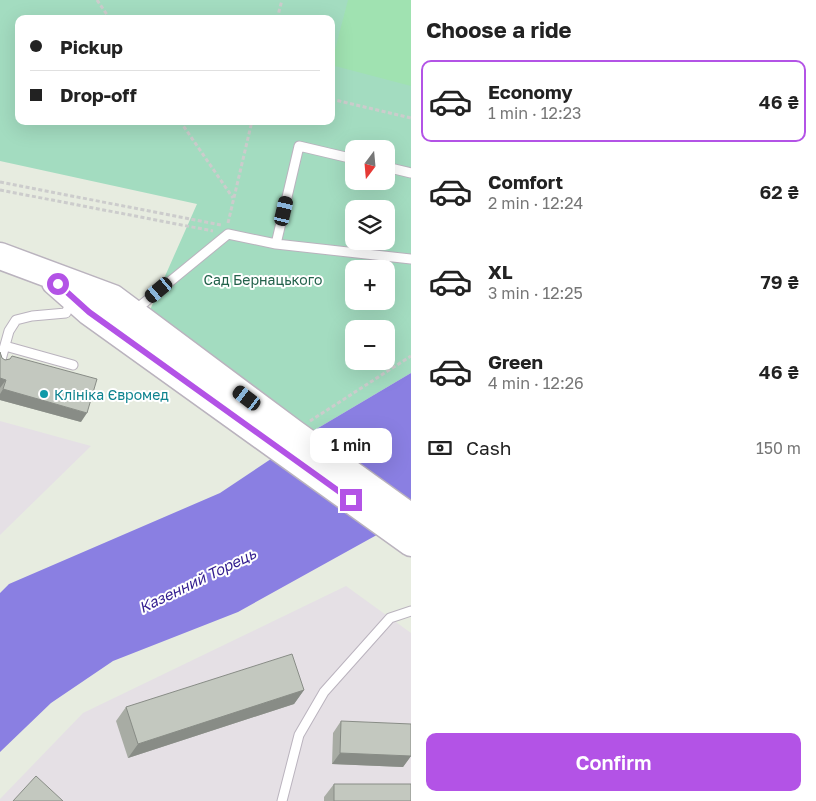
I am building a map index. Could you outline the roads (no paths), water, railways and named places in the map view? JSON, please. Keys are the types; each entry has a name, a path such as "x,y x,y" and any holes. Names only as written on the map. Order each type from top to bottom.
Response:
{"main road":[{"path":"0,256 113,298 123,322 261,436 411,543"},
{"path":"43,271 82,307 123,322 294,433 411,517"}],"lane":[{"path":"276,244 299,146 345,157"},
{"path":"395,169 411,173"},
{"path":"123,322 228,234 276,244 411,259"},
{"path":"0,363 9,331 16,320 32,316 66,313 73,297"},
{"path":"5,346 73,365"},
{"path":"282,801 298,735 324,692 390,618 411,611"}],"water":[{"name":"Казенний Торець","path":"411,373 411,516 238,612 113,661 51,703 0,752 0,593 9,584 220,493 313,431"}],"place":[{"name":"Клініка Євромед","path":"44,394"}],"park label":[{"name":"Сад Бернацького","path":"263,279"}]}
